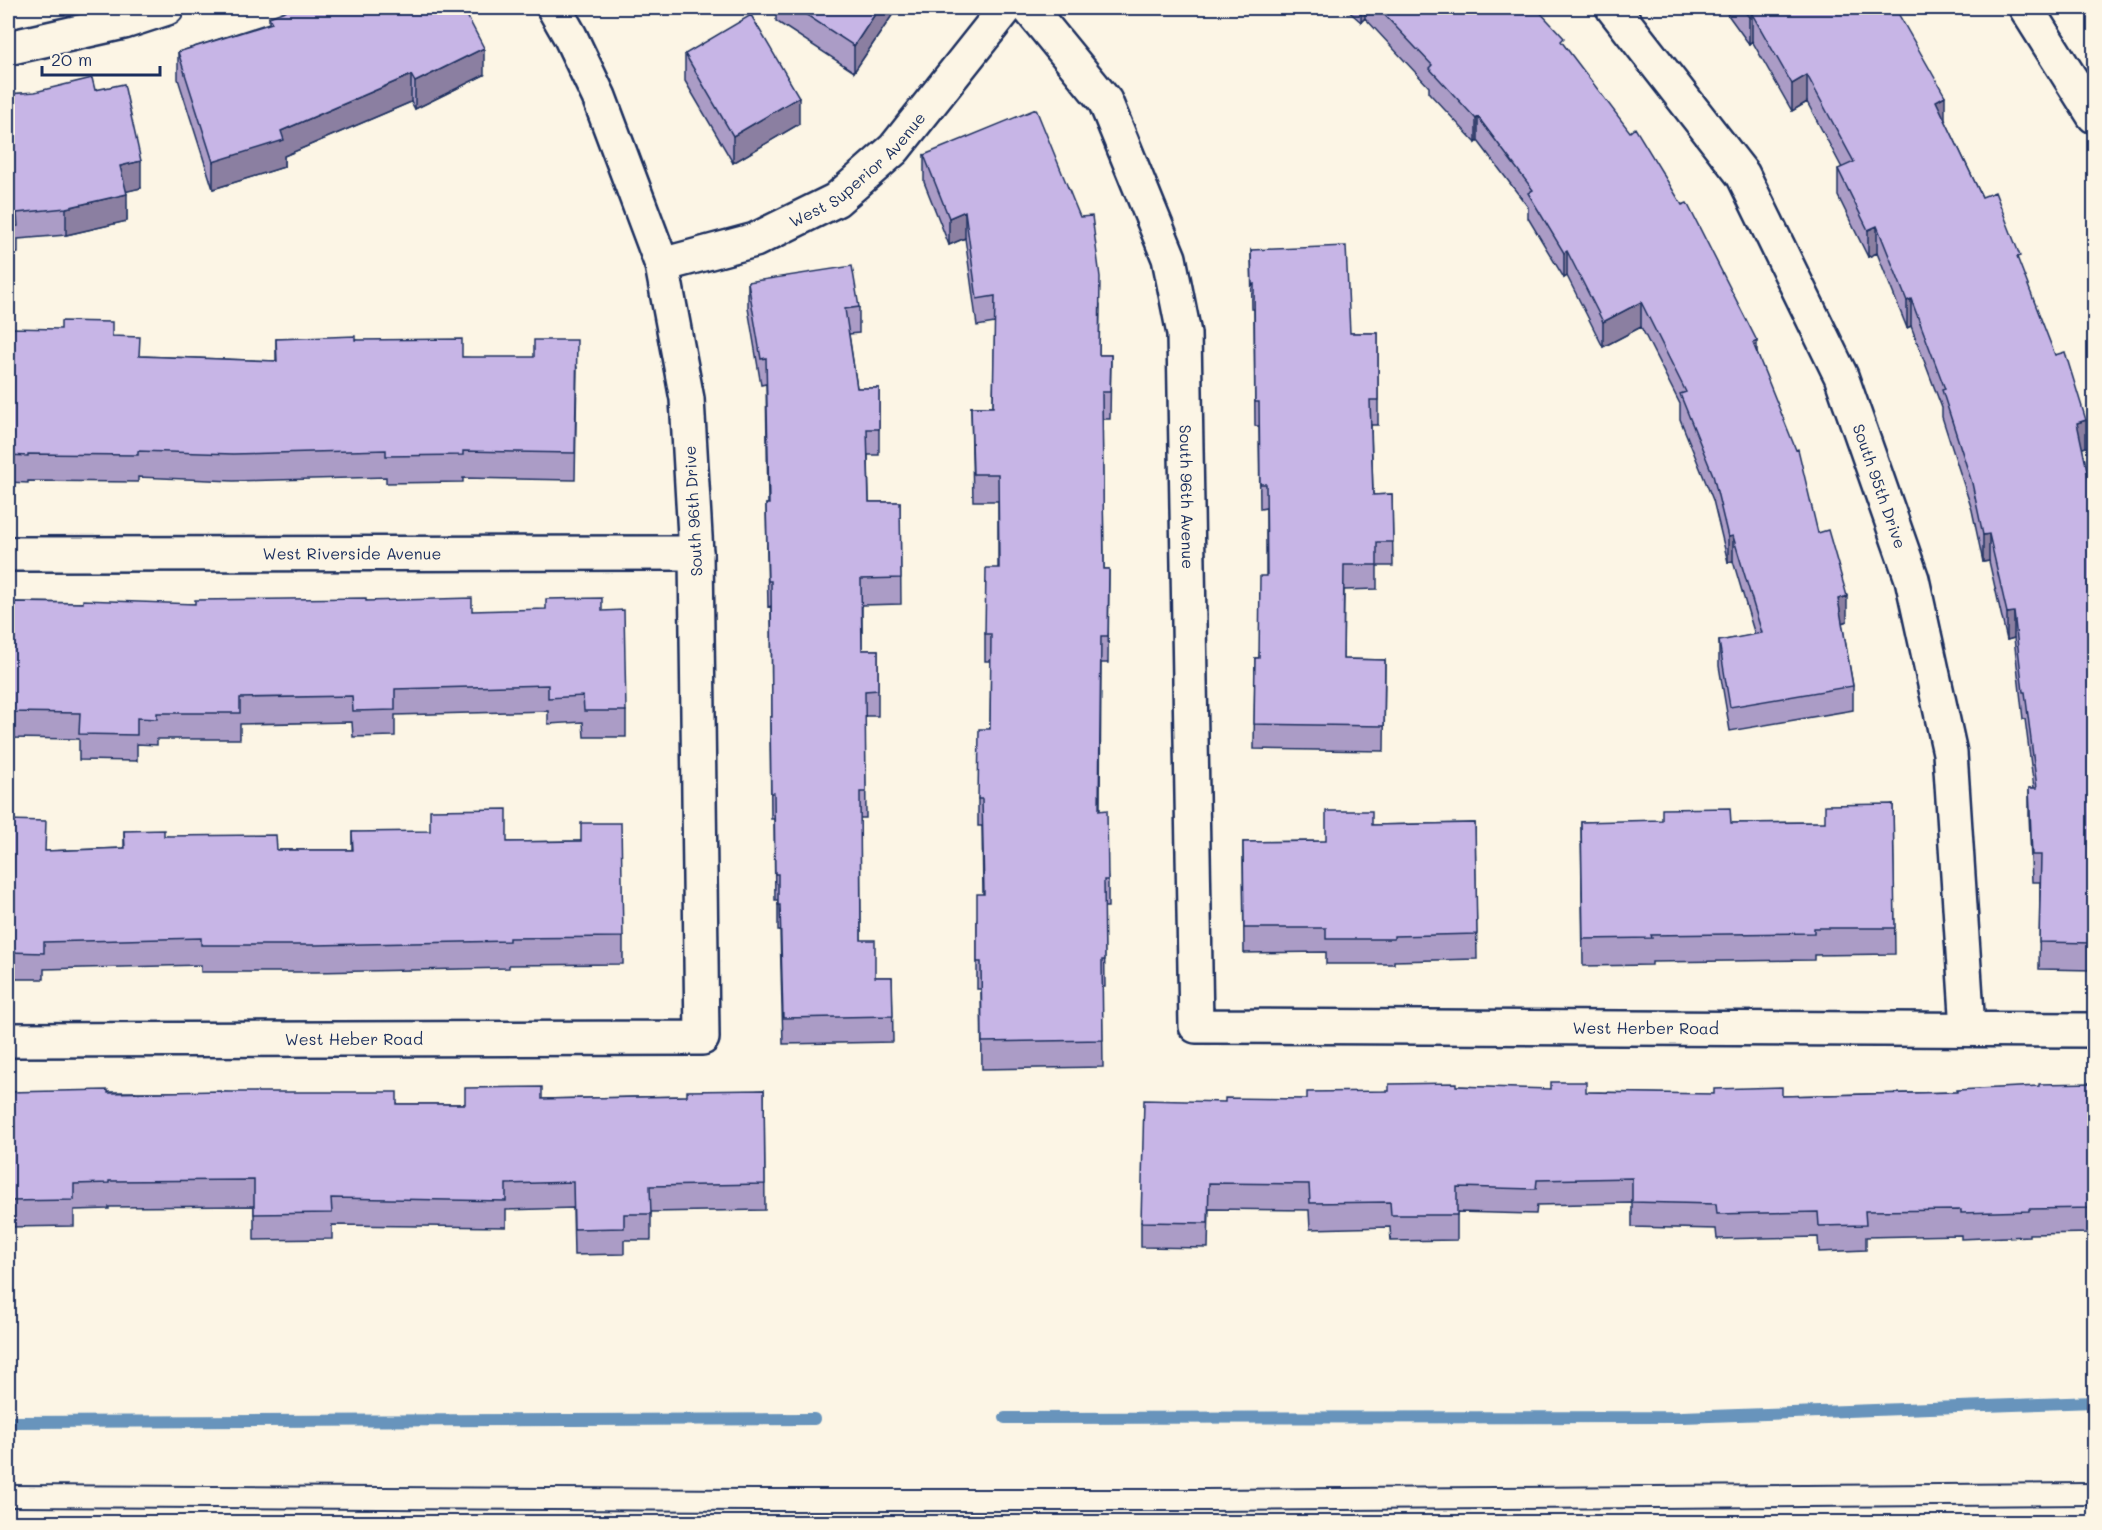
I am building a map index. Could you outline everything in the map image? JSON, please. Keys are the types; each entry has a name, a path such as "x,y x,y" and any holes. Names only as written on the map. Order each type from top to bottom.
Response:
{"street":[{"path":"8,48 124,22 167,8"},
{"name":"South 96th Drive","path":"554,8 599,98 662,264 687,399 696,553 702,1038"},
{"name":"West Superior Avenue","path":"662,264 755,240 836,200 894,149 1006,8"},
{"name":"South 96th Avenue","path":"1029,8 1106,101 1169,258 1184,334 1196,1026"},
{"name":"South 95th Drive","path":"1613,8 1743,175 1841,376 1912,579 1950,753 1968,1029"},
{"path":"2026,8 2094,116"},
{"name":"West Riverside Avenue","path":"8,554 696,553"},
{"name":"West Herber Road","path":"1196,1026 2094,1030"},
{"name":"West Heber Road","path":"8,1040 702,1038"}],"lane":[{"path":"8,1496 1217,1500 2094,1494"}],"building":[{"path":"293,8 463,8 484,48 415,82 411,75 281,131 284,140 213,162 178,52 272,23 269,17"},
{"path":"796,8 879,8 854,46"},
{"path":"1378,8 1536,8 1564,38 1561,41 1630,132 1635,128 1682,205 1687,203 1757,341 1753,343 1796,450 1798,449 1818,533 1828,530 1847,596 1838,599 1853,686 1730,707 1719,641 1762,633 1733,536 1728,537 1713,475 1680,394 1686,392 1641,302 1603,322 1567,251 1564,253 1528,193 1533,190 1478,117 1476,119 1429,68 1432,65"},
{"path":"1742,8 1895,8 1945,96 1936,101 1982,197 1995,192 2020,256 2017,257 2055,355 2065,352 2086,420 2077,423 2094,503 2094,943 2039,942 2041,855 2032,855 2029,788 2037,788 2014,612 2007,613 1989,534 1983,535 1972,483 1942,390 1945,389 1911,299 1907,301 1877,226 1868,230 1838,169 1854,162 1807,75 1792,84 1752,14 1749,17"},
{"path":"751,15 799,97 733,136 685,54"},
{"path":"92,78 95,90 124,84 141,161 120,166 127,194 66,208 17,213 18,226 8,227 8,94 35,92"},
{"path":"1036,109 1080,217 1092,216 1100,277 1099,355 1111,355 1110,392 1102,392 1104,569 1109,569 1108,636 1101,636 1099,811 1107,810 1108,880 1104,880 1103,1040 982,1042 981,962 977,962 977,894 984,894 982,799 978,799 979,729 990,729 991,634 985,634 986,568 999,568 998,474 973,474 971,407 993,407 995,296 977,299 965,211 949,218 924,155"},
{"path":"1346,246 1350,333 1378,333 1378,400 1370,400 1373,495 1392,494 1393,542 1377,542 1377,565 1344,565 1343,659 1385,660 1384,726 1254,724 1255,658 1259,658 1260,576 1267,576 1266,484 1260,484 1259,402 1255,402 1254,284 1252,285 1251,250"},
{"path":"852,266 859,307 845,309 857,388 879,388 879,429 867,429 869,502 900,502 901,578 861,579 862,650 878,650 878,690 865,691 866,792 860,792 861,940 875,940 875,977 892,977 893,1016 783,1018 780,905 778,905 778,874 775,874 774,793 771,793 771,581 768,581 766,504 769,504 766,358 761,359 748,282"},
{"path":"61,321 112,322 112,336 140,337 139,356 277,361 276,339 355,336 355,340 462,339 462,357 534,357 534,340 577,340 575,453 463,451 463,455 386,456 386,450 233,454 138,451 138,455 8,455 8,328 61,329"},
{"path":"366,598 366,601 472,598 472,611 546,609 546,599 602,598 602,611 624,610 626,711 584,711 583,696 548,698 548,685 395,689 395,710 353,711 352,696 240,698 240,713 157,713 157,719 137,718 137,735 79,734 80,713 8,712 8,602 83,603 83,600 195,604 195,600"},
{"path":"1893,804 1895,928 1814,928 1814,933 1651,935 1652,938 1583,939 1581,822 1662,820 1662,809 1730,808 1731,823 1825,822 1825,805"},
{"path":"507,809 507,842 581,841 581,823 621,823 623,937 509,938 509,941 316,945 201,945 201,938 44,942 44,953 8,952 8,820 46,821 45,851 125,848 124,831 164,830 164,836 276,835 277,850 353,850 352,832 430,831 430,810"},
{"path":"1326,811 1372,811 1372,825 1475,823 1477,934 1394,936 1394,939 1326,939 1326,928 1244,928 1243,842 1326,841"},
{"path":"1551,1082 1586,1082 1586,1092 1714,1094 1714,1089 1782,1087 1782,1096 1957,1092 1957,1090 2039,1086 2039,1084 2094,1083 2094,1208 1961,1213 1961,1210 1865,1211 1866,1225 1819,1226 1818,1212 1717,1214 1716,1204 1632,1202 1632,1178 1537,1180 1536,1189 1457,1187 1457,1215 1391,1215 1390,1202 1310,1203 1309,1184 1209,1183 1208,1223 1141,1222 1144,1100 1225,1102 1225,1098 1307,1099 1307,1092 1389,1091 1389,1084 1456,1083 1456,1086 1551,1089"},
{"path":"542,1087 542,1099 687,1096 687,1091 764,1090 765,1184 650,1186 651,1214 624,1214 624,1228 574,1229 573,1182 506,1184 506,1201 331,1198 332,1213 254,1214 254,1180 109,1181 109,1183 74,1184 74,1200 8,1201 8,1092 108,1090 108,1093 397,1092 397,1104 465,1104 465,1088"}],"waterway":[{"path":"1005,1418 1682,1417 2094,1402"},
{"path":"8,1422 814,1419"}]}
